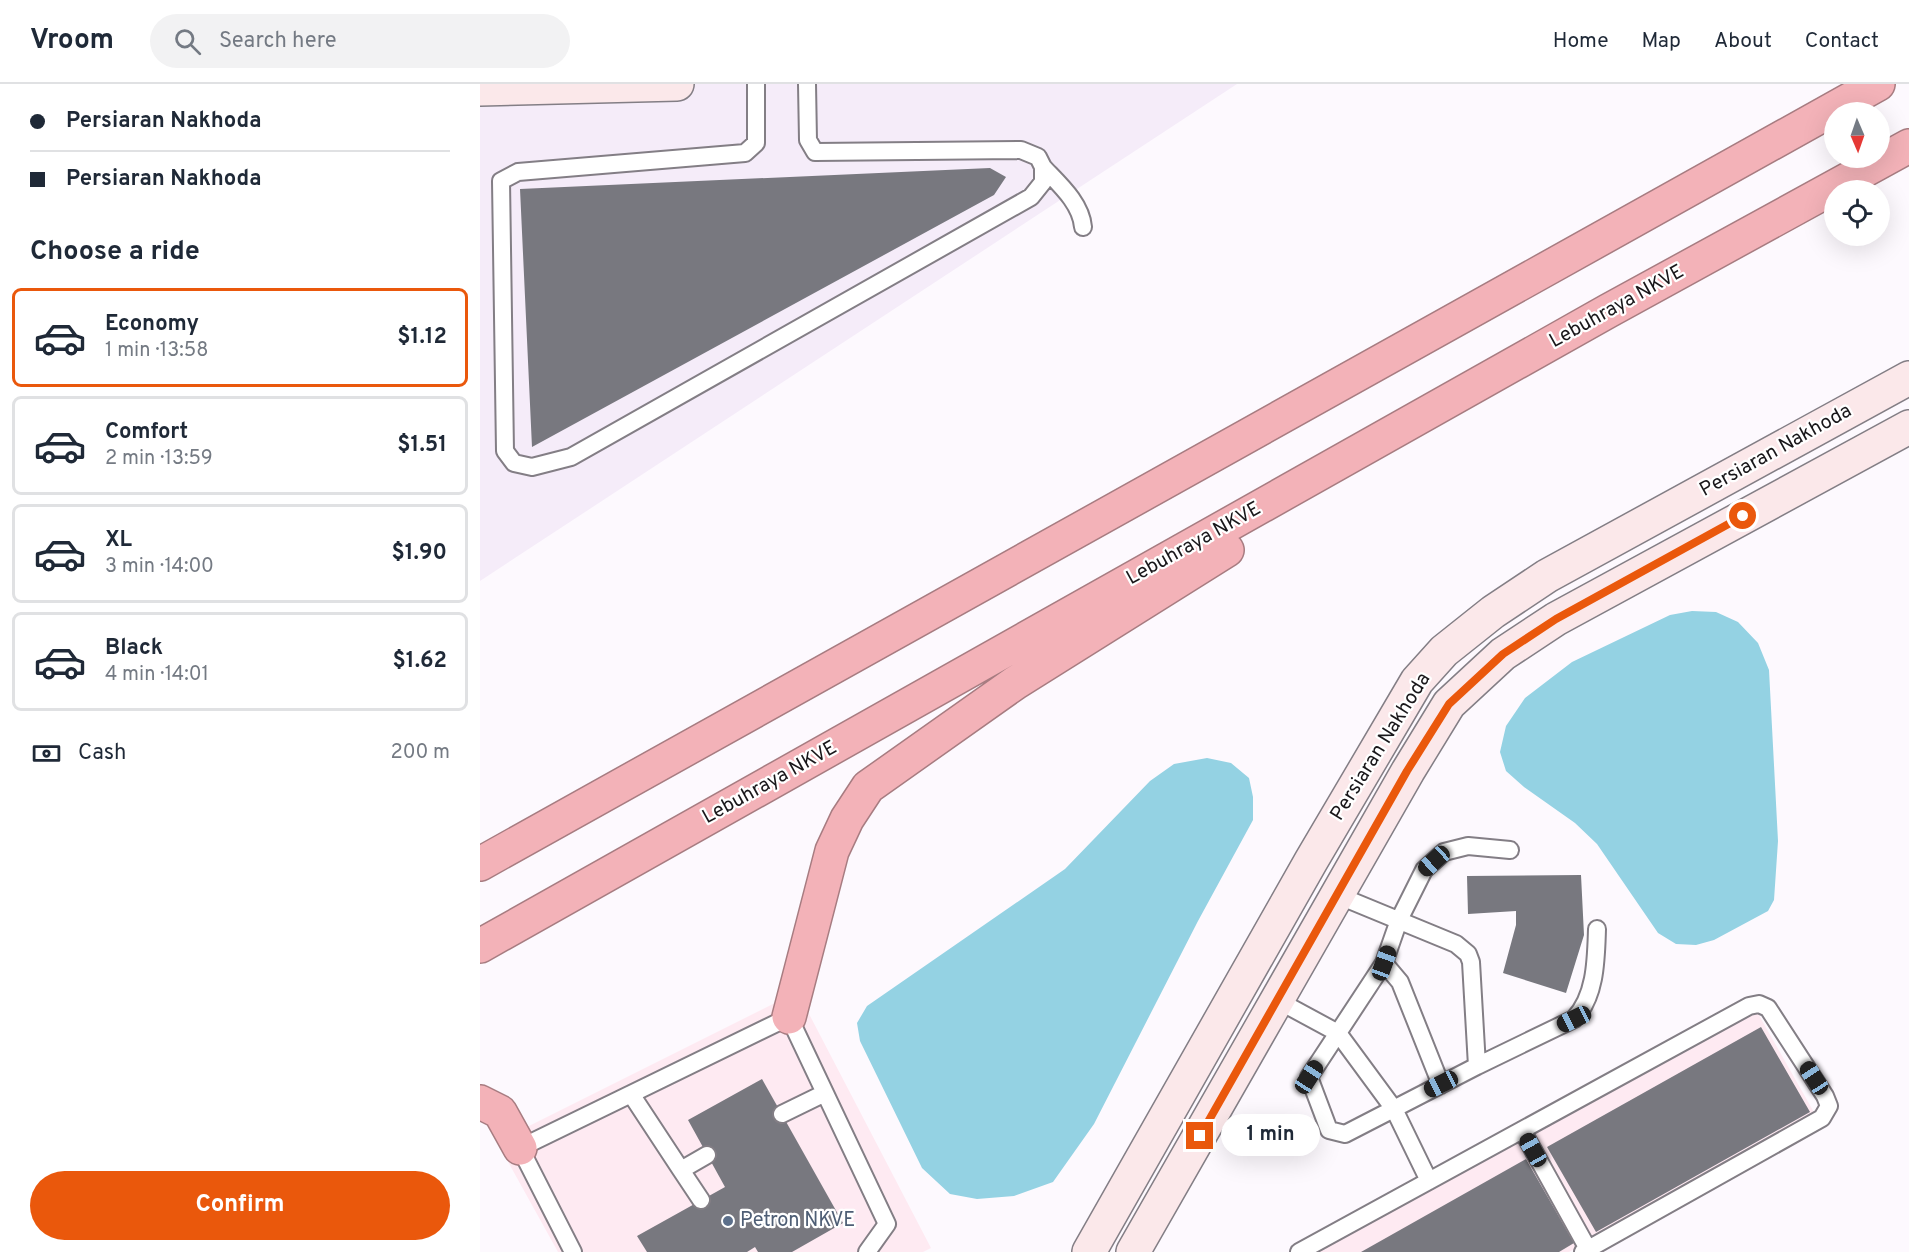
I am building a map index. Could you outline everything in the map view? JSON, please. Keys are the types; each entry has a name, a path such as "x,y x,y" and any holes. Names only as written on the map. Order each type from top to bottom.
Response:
{"highway":[{"path":"480,864 1878,84"},
{"name":"Lebuhraya NKVE","path":"480,946 1608,311 1909,146"},
{"path":"789,1017 832,851 847,819 868,787 1014,683 1608,311"},
{"path":"480,1102 501,1112 520,1148"}],"street":[{"path":"480,89 677,84"},
{"name":"Persiaran Nakhoda","path":"1089,1252 1311,861 1417,681 1444,651 1493,612 1547,576 1909,378"},
{"name":"Persiaran Nakhoda","path":"1133,1252 1407,771 1449,704 1503,654 1556,619 1909,427"}],"lane":[{"path":"756,84 756,142 745,153 518,172 501,181 505,451 514,463 532,467 571,457 1031,197 1043,182 1043,167"},
{"path":"807,84 808,140 815,152 1021,150 1038,157 1043,167 1069,195 1082,219 1083,227"},
{"path":"1510,850 1468,846 1444,852 1424,870 1399,920 1384,963 1309,1077 1329,1130 1345,1134 1574,1019 1582,1010 1595,969 1597,929"},
{"path":"1337,895 1456,944 1468,954 1471,962 1477,1066"},
{"path":"1384,963 1400,982 1441,1084"},
{"path":"1277,1000 1338,1033 1394,1109 1429,1181"},
{"path":"1299,1252 1522,1130 1749,1006 1760,1004 1768,1008 1825,1096 1829,1106 1822,1118 1586,1250 1522,1130"},
{"path":"573,1252 520,1148 789,1017 887,1224 867,1252"},
{"path":"782,1114 825,1093"},
{"path":"631,1094 701,1200"},
{"path":"681,1170 707,1155"}],"shaded area":[{"path":"480,84 1237,84 480,581"},
{"path":"779,1001 808,1012 931,1248 923,1252 558,1252 497,1142"},
{"path":"1756,1010 1815,1114 1569,1252 1316,1252"}],"water":[{"path":"1692,611 1716,612 1738,622 1758,643 1769,670 1778,841 1774,900 1768,911 1714,940 1696,945 1676,944 1658,933 1597,844 1575,823 1524,787 1506,771 1500,752 1506,726 1525,698 1572,662 1670,615"},
{"path":"1207,758 1231,763 1249,778 1253,797 1253,820 1198,921 1094,1124 1053,1182 1014,1196 977,1199 950,1194 922,1168 860,1041 857,1023 867,1006 1065,869 1150,781 1174,764"}],"building":[{"path":"990,168 1006,177 994,195 532,447 520,189"},
{"path":"1581,875 1584,935 1566,993 1503,973 1516,925 1516,911 1468,914 1467,876"},
{"path":"1761,1027 1810,1112 1596,1232 1547,1147"},
{"path":"762,1079 843,1223 792,1252 758,1252 755,1247 747,1252 647,1252 637,1236 725,1187 688,1120"},
{"path":"1526,1159 1574,1243 1559,1252 1361,1252"}],"place":[{"name":"Petron NKVE","path":"728,1221"}],"route":[{"path":"1200,1136 1407,771 1449,704 1503,654 1556,619 1743,516"}]}
